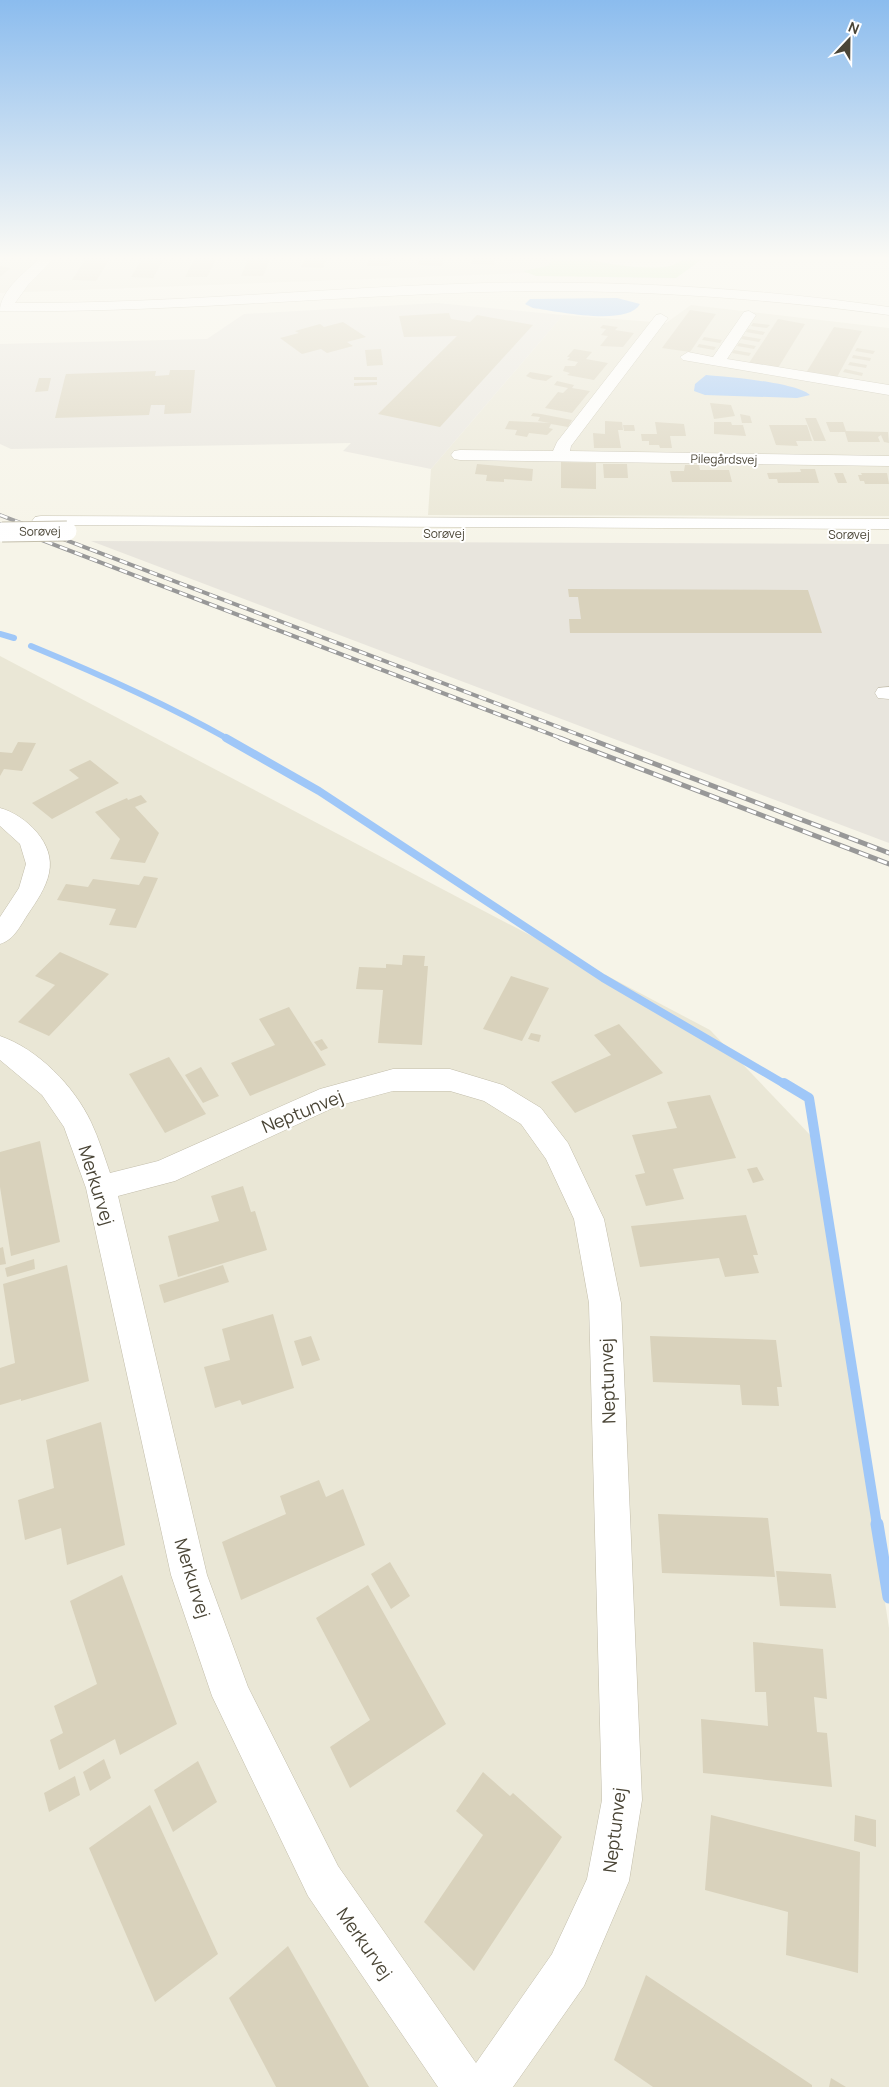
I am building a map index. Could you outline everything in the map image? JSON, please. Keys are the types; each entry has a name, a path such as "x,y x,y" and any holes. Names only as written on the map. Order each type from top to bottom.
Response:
{"street":[{"path":"560,457 563,446 633,354"},
{"path":"717,362 722,354"},
{"path":"688,357 889,390"},
{"name":"Pilegårdsvej","path":"460,455 889,461"},
{"name":"Sorøvej","path":"1,528 42,521 889,524"},
{"name":"Sorøvej","path":"1,528 67,531 889,534"},
{"path":"0,816 18,827 32,842 37,859 37,874 12,920 0,935"},
{"name":"Merkurvej","path":"0,1047 17,1056 52,1087 76,1123 101,1188 189,1575 232,1696 323,1881 465,2087"},
{"name":"Neptunvej","path":"101,1188 164,1172 330,1097 393,1080 450,1080 493,1093 531,1116 558,1152 589,1219 604,1303 622,1800 608,1881 568,1970 486,2087"}],"shaded area":[{"path":"0,354 529,354 431,469 343,451 351,443 11,449 0,444"},
{"path":"529,354 889,354 889,516 428,515 431,469"},
{"path":"91,541 889,544 889,843"},
{"path":"0,656 710,1030 813,1138 889,1628 889,2087 0,2087"}],"water":[{"path":"706,375 776,383 802,390 810,395 797,398 705,395 694,391 695,384"}],"building":[{"path":"366,354 382,354 383,365 367,366"},
{"path":"438,354 506,354 440,427 378,414"},
{"path":"569,354 590,354 586,359 608,363 594,380 567,375 570,373 563,371 565,366 575,366 578,362 567,360 570,357 567,357"},
{"path":"755,354 786,354 778,368 749,363"},
{"path":"817,354 849,354 836,379 806,373"},
{"path":"853,355 871,358 870,361 852,358"},
{"path":"850,362 867,365 866,368 848,365"},
{"path":"845,369 863,373 862,376 843,372"},
{"path":"170,370 195,370 191,413 164,414 165,405 151,405 149,415 55,418 66,374 156,371 155,376 169,375"},
{"path":"530,372 553,376 546,381 533,379 526,376"},
{"path":"354,377 377,377 377,380 354,380"},
{"path":"39,378 51,378 48,391 35,392"},
{"path":"557,381 574,385 572,388 590,391 572,413 545,408 558,392 563,393 568,388 554,385"},
{"path":"377,382 377,385 354,386 354,383"},
{"path":"710,403 731,405 735,416 714,419"},
{"path":"533,413 572,420 568,427 551,424 549,428 553,429 547,435 529,433 527,437 515,435 517,430 505,429 509,421 550,423 538,421 540,417 531,416"},
{"path":"740,414 750,416 752,423 742,423"},
{"path":"805,418 816,418 826,441 814,441"},
{"path":"605,421 622,422 623,430 618,430 621,448 594,448 593,433 605,434"},
{"path":"655,422 684,424 686,436 670,436 672,448 660,448 659,445 649,445 649,441 642,441 641,434 657,434"},
{"path":"714,422 731,422 732,425 743,425 746,436 714,434"},
{"path":"826,422 843,422 846,431 888,432 889,443 884,442 881,435 878,437 880,442 848,442 845,432 830,432"},
{"path":"623,425 634,425 635,431 624,431"},
{"path":"769,425 807,425 812,441 796,441 798,446 776,445"},
{"path":"561,462 596,463 596,489 561,488"},
{"path":"477,464 533,469 532,481 504,479 504,482 486,481 487,475 475,474"},
{"path":"603,464 627,464 628,478 604,478"},
{"path":"685,465 699,465 700,470 729,470 732,482 672,482 670,471 684,471"},
{"path":"800,469 815,469 819,483 778,483 777,479 769,479 767,473 801,472"},
{"path":"834,473 843,473 847,483 838,483"},
{"path":"861,473 887,473 889,484 865,484 864,481 860,481 858,475 862,475"},
{"path":"568,589 808,590 822,633 570,633 569,619 581,619 578,597 569,597"},
{"path":"18,742 36,743 22,771 4,769 0,776 0,752 12,753"},
{"path":"90,760 119,783 52,819 32,803 79,778 69,770"},
{"path":"141,795 147,802 135,807 159,833 145,863 110,859 120,839 95,812 127,798 128,800"},
{"path":"144,876 158,878 136,928 109,925 116,909 57,900 66,884 88,887 93,879 139,885"},
{"path":"60,952 109,974 49,1036 18,1022 55,985 35,976"},
{"path":"403,955 425,956 424,966 428,966 422,1045 378,1043 383,990 356,989 359,967 386,968 386,964 402,965"},
{"path":"511,976 549,988 522,1041 483,1029"},
{"path":"289,1007 326,1065 250,1096 231,1063 275,1045 259,1019"},
{"path":"619,1024 663,1073 575,1113 551,1082 611,1055 594,1035"},
{"path":"531,1033 541,1035 539,1042 528,1039"},
{"path":"322,1039 328,1048 321,1051 314,1042"},
{"path":"169,1057 206,1114 165,1133 129,1074"},
{"path":"201,1067 219,1096 203,1103 185,1075"},
{"path":"710,1095 736,1158 673,1169 684,1199 646,1206 635,1175 645,1173 632,1135 677,1128 667,1102"},
{"path":"40,1141 60,1242 11,1256 0,1187 0,1152"},
{"path":"757,1167 764,1180 753,1183 747,1169"},
{"path":"243,1186 251,1212 255,1211 267,1250 178,1277 168,1236 219,1221 211,1196"},
{"path":"746,1215 758,1255 753,1255 759,1273 725,1277 719,1258 640,1267 631,1226"},
{"path":"3,1247 6,1264 0,1265 0,1248"},
{"path":"34,1259 35,1269 7,1277 5,1268"},
{"path":"67,1265 89,1381 21,1401 21,1399 0,1405 0,1368 15,1363 3,1284"},
{"path":"223,1265 229,1282 164,1303 159,1285"},
{"path":"273,1314 294,1388 242,1405 240,1400 215,1408 204,1367 230,1360 222,1329"},
{"path":"311,1336 320,1360 302,1366 294,1341"},
{"path":"650,1336 776,1340 782,1387 777,1387 779,1406 742,1405 740,1385 653,1382"},
{"path":"101,1422 125,1545 67,1565 61,1528 25,1540 18,1500 54,1488 46,1440"},
{"path":"319,1480 326,1497 343,1489 365,1545 241,1600 222,1542 286,1514 280,1496"},
{"path":"658,1514 768,1518 775,1577 662,1573"},
{"path":"390,1562 410,1596 391,1609 371,1574"},
{"path":"776,1571 831,1574 836,1608 780,1606"},
{"path":"122,1575 177,1724 120,1755 115,1739 59,1770 50,1740 63,1733 54,1706 97,1684 70,1601"},
{"path":"368,1585 446,1724 350,1788 330,1747 370,1720 316,1618"},
{"path":"753,1642 823,1649 827,1699 814,1697 817,1732 827,1733 832,1787 703,1773 701,1719 768,1726 766,1692 755,1692"},
{"path":"104,1759 111,1778 90,1791 83,1772"},
{"path":"198,1761 217,1802 173,1832 154,1790"},
{"path":"483,1772 510,1796 513,1793 562,1837 474,1971 424,1922 483,1835 456,1811"},
{"path":"75,1776 80,1795 49,1812 44,1793"},
{"path":"150,1805 218,1954 155,2002 89,1848"},
{"path":"711,1815 860,1852 858,1973 786,1955 788,1912 705,1890"},
{"path":"855,1815 876,1820 876,1847 854,1841"},
{"path":"288,1946 369,2087 276,2087 229,1998"},
{"path":"646,1975 812,2085 812,2087 653,2087 614,2060"},
{"path":"831,2078 846,2087 829,2087"}],"waterway":[{"path":"0,634 14,638"},
{"path":"31,646 180,713 228,739"},
{"path":"226,738 319,791 603,978 786,1085"},
{"path":"784,1083 809,1098 877,1525"},
{"path":"877,1524 889,1597"}],"railway":[{"path":"0,515 590,739"},
{"path":"0,524 563,739"},
{"path":"560,738 889,864"},
{"path":"587,738 889,853"}]}
